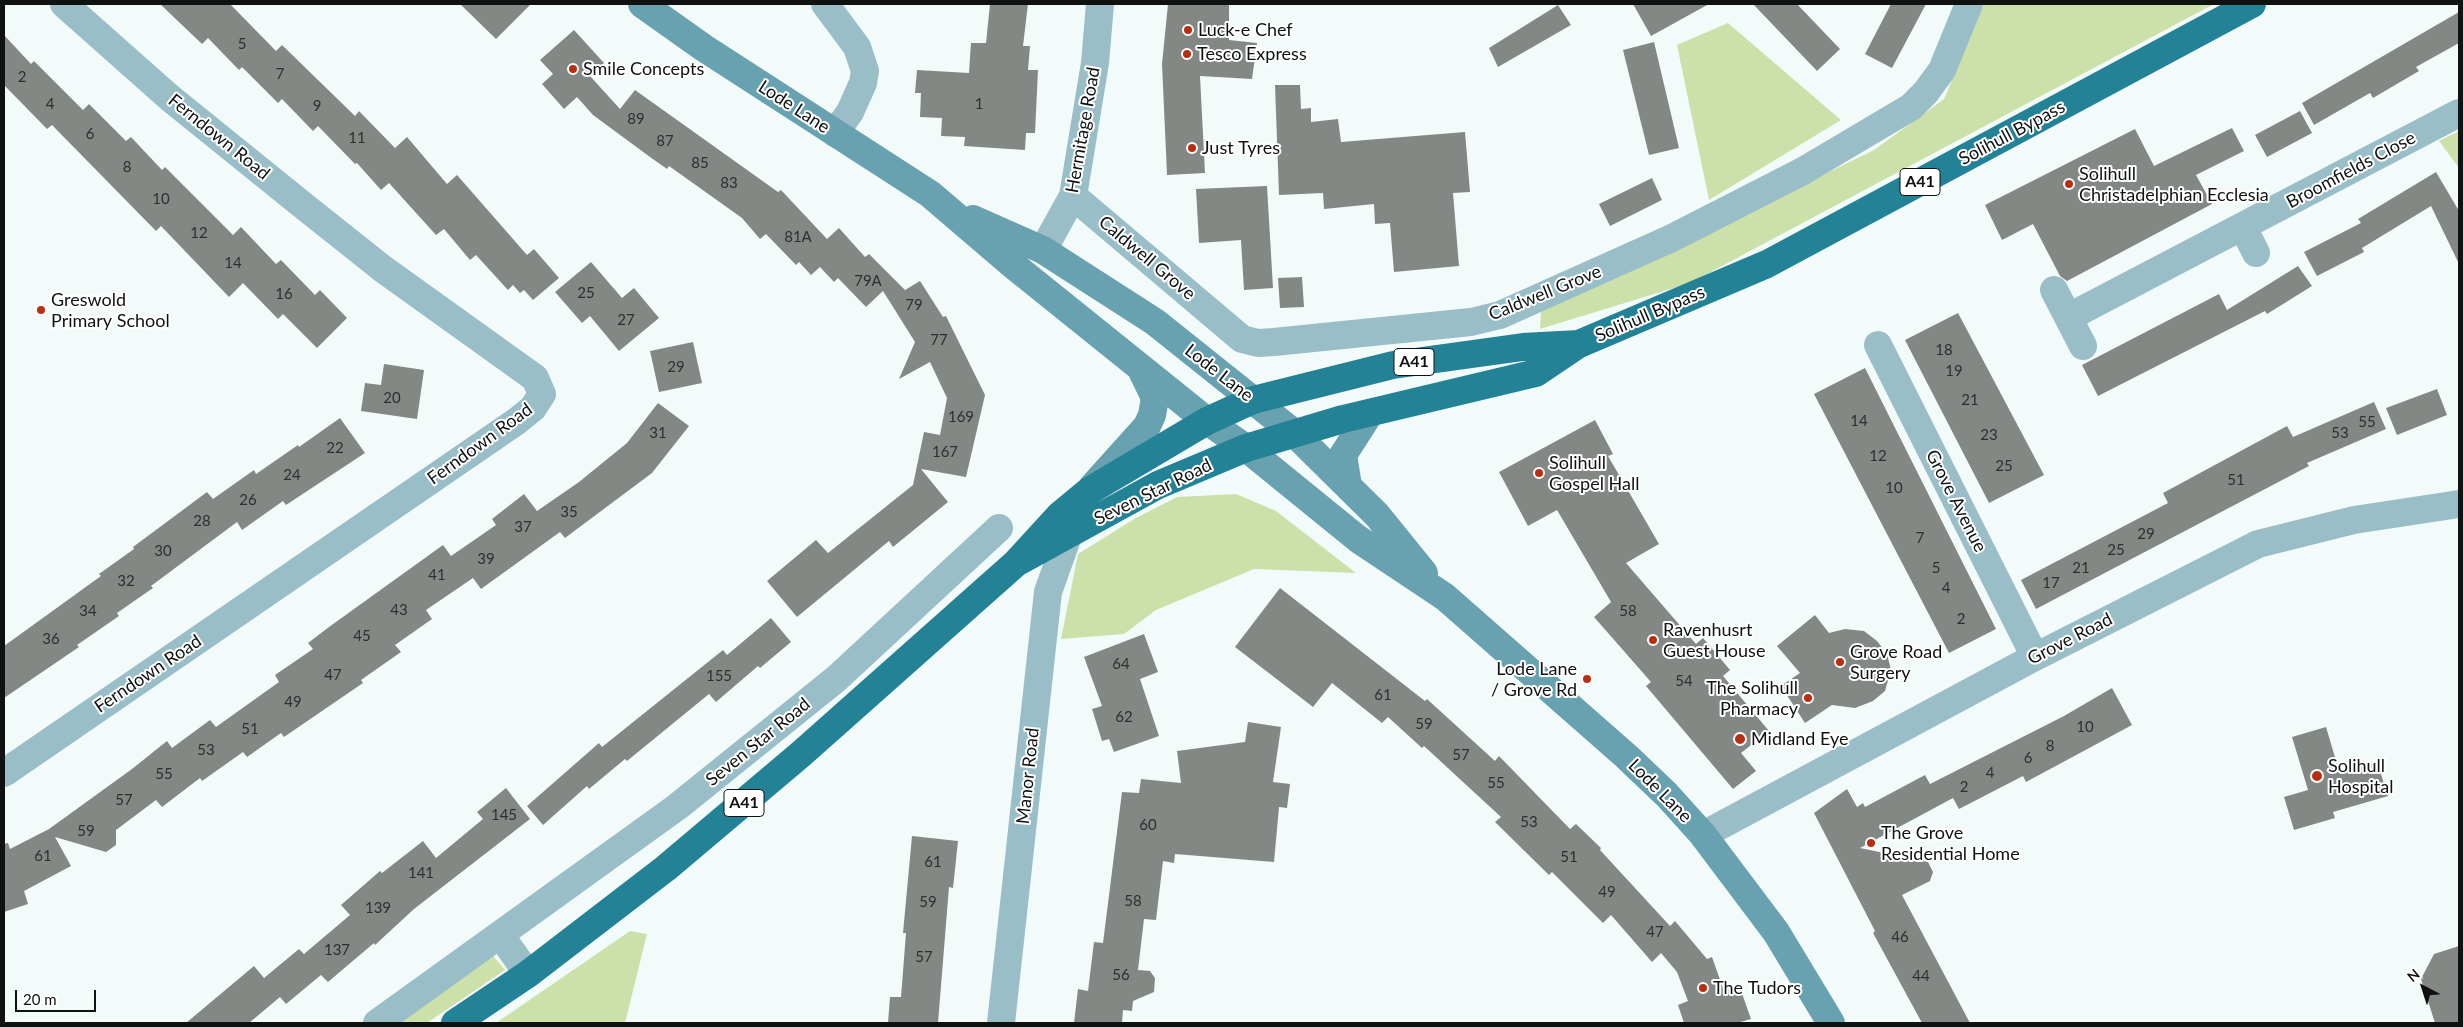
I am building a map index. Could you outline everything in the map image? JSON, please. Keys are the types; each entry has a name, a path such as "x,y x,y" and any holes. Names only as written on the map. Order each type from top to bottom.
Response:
{"highway":[{"name":"Solihull Bypass","path":"1294,432 1536,373 1579,344 1767,264 2252,4"},
{"name":"Solihull Bypass","path":"1253,400 1393,365 1523,347 1579,344"},
{"name":"Seven Star Road","path":"455,1023 528,974 666,868 801,754 1016,563 1060,515 1089,491 1207,421 1253,400"},
{"name":"Seven Star Road","path":"1016,563 1158,485 1246,448 1294,432"}],"main road":[{"name":"Lode Lane","path":"642,4 704,48 930,194 1013,266 1207,421 1246,448 1358,539 1444,597 1626,756 1667,795 1703,834 1776,932 1831,1023"},
{"name":"Lode Lane","path":"948,208 1043,250 1155,322 1294,432 1377,515 1444,597"},
{"path":"1089,491 1147,426 1152,415 1155,398 1140,367"},
{"path":"1348,486 1343,455 1370,413"}],"street":[{"name":"Ferndown Road","path":"4,773 518,421 533,408 542,394 535,378 383,269 313,214 170,98 64,4"},
{"path":"824,4 857,47 864,71 863,83 850,112 835,133"},
{"name":"Hermitage Road","path":"1043,250 1073,196 1095,63 1100,4"},
{"name":"Caldwell Grove","path":"1073,196 1242,339 1258,343 1274,342 1471,322 1500,315 1672,238 1803,171 1911,107 1926,92 1942,70 1969,4"},
{"name":"Broomfields Close","path":"2069,317 2459,113"},
{"path":"2243,227 2256,253"},
{"path":"2054,290 2084,346"},
{"name":"Grove Avenue","path":"1878,345 2035,657"},
{"name":"Grove Road","path":"1703,834 2035,657 2258,544 2354,520 2459,504"},
{"name":"Seven Star Road","path":"376,1023 501,936 677,807 836,679 999,528"},
{"name":"Manor Road","path":"1001,1023 1048,592 1069,533"},
{"path":"501,936 528,974"}],"green space":[{"path":"1984,4 2214,4 1690,283 1540,329 1541,312 1874,150 1944,99"},
{"path":"1728,23 1841,120 1709,200 1677,45"},
{"path":"2459,131 2459,168 2439,141"},
{"path":"1236,494 1276,511 1356,573 1254,569 1156,610 1124,634 1061,639 1078,554 1134,519 1177,497"},
{"path":"630,931 647,934 625,1023 496,1023"},
{"path":"490,952 505,970 427,1023 388,1023"}],"building":[{"path":"160,4 230,4 276,51 282,45 355,116 359,111 395,148 407,137 447,184 457,175 527,255 534,249 559,278 533,300 524,290 520,293 513,285 508,290 476,255 470,260 444,229 436,235 389,183 381,190 357,163 355,164 318,126 313,131 282,99 278,103 242,67 239,70 208,38 202,44"},
{"path":"460,4 531,4 496,39"},
{"path":"990,4 1028,4 1023,46 1030,46 1028,70 1038,70 1035,133 1026,133 1025,150 964,146 965,137 941,136 942,118 920,117 921,93 915,93 917,70 969,73 971,43 986,43"},
{"path":"1168,4 1229,4 1229,40 1257,43 1252,79 1200,76 1205,173 1167,175 1162,64"},
{"path":"1633,4 1709,4 1651,36"},
{"path":"1753,4 1797,4 1840,49 1817,71"},
{"path":"1891,4 1926,4 1892,68 1865,54"},
{"path":"1558,5 1571,25 1498,67 1489,48"},
{"path":"2459,12 2459,43 2416,67 2419,71 2373,98 2370,93 2314,125 2302,103"},
{"path":"574,30 604,63 590,76 620,109 635,90 778,192 781,190 827,239 839,228 865,257 869,254 905,290 920,281 943,317 946,316 985,395 966,477 921,469 948,502 893,547 889,541 797,617 767,581 816,540 828,553 913,485 924,432 940,435 947,398 930,362 899,379 915,342 883,291 866,307 838,278 834,282 820,267 811,275 799,262 796,265 766,234 760,239 742,218 669,166 667,169 650,157 593,115 577,97 564,109 542,84 553,74 540,60"},
{"path":"4,35 31,64 34,61 83,110 89,104 126,141 131,137 162,170 165,167 233,235 241,227 276,264 281,260 315,295 320,290 347,318 317,348 283,314 278,319 243,283 229,297 161,226 156,231 52,125 47,129 4,85"},
{"path":"1654,42 1679,148 1649,155 1623,50"},
{"path":"1275,85 1300,85 1301,109 1311,108 1311,122 1338,119 1341,142 1465,132 1470,192 1453,193 1459,266 1394,272 1390,223 1375,224 1374,204 1324,209 1323,193 1279,195"},
{"path":"2300,111 2312,133 2267,157 2255,135"},
{"path":"2232,128 2244,151 2196,175 2212,204 2067,281 2060,276 2033,224 2002,240 1985,205 2135,129 2154,166"},
{"path":"2436,172 2459,211 2459,264 2431,206 2362,248 2364,252 2317,276 2304,252 2361,223 2358,219"},
{"path":"1652,178 1662,200 1610,226 1599,204"},
{"path":"1267,186 1273,288 1244,290 1241,240 1199,243 1196,189"},
{"path":"591,262 622,298 634,288 659,318 619,351 590,316 582,323 555,292"},
{"path":"2298,266 2312,286 2267,314 2265,311 2098,396 2082,365 2219,294 2227,310"},
{"path":"1302,277 1304,307 1280,308 1278,278"},
{"path":"1958,313 2044,475 1989,503 1905,340"},
{"path":"693,342 702,383 659,392 650,351"},
{"path":"384,364 424,370 417,419 361,411 365,383 381,385"},
{"path":"1865,368 1996,629 1949,653 1814,394"},
{"path":"2437,389 2447,415 2397,435 2386,408"},
{"path":"2374,402 2386,429 2307,463 2309,466 2036,609 2021,580 2168,503 2163,493 2287,426 2293,437"},
{"path":"658,403 689,426 652,473 565,538 560,532 481,589 473,578 426,610 432,619 395,645 401,652 361,680 363,683 284,737 281,733 247,757 243,752 202,781 200,778 162,807 156,800 116,830 116,845 106,852 55,837 71,866 24,891 28,904 4,912 4,844 8,843 10,849 49,829 132,769 167,741 172,748 210,720 216,727 279,682 275,675 313,649 308,643 329,627 443,545 451,556 496,525 492,519 524,494 537,511 579,482 627,443"},
{"path":"340,418 365,453 286,505 283,501 242,530 237,522 151,586 153,588 117,613 119,616 77,645 79,647 4,698 4,646 101,576 99,574 134,549 133,547 207,492 213,499 254,470 256,474 298,445 299,447"},
{"path":"1595,420 1613,454 1608,456 1659,544 1626,563 1696,644 1703,638 1730,670 1723,676 1769,731 1741,753 1756,771 1733,789 1646,686 1651,682 1594,617 1611,602 1557,510 1528,526 1499,472"},
{"path":"1280,588 1425,701 1427,699 1495,761 1499,756 1570,829 1576,824 1601,848 1600,850 1670,926 1675,921 1707,959 1712,957 1724,991 1739,985 1751,1019 1737,1023 1684,1023 1678,1005 1688,1001 1677,972 1661,953 1652,962 1611,915 1603,923 1552,872 1549,875 1495,822 1501,817 1424,746 1422,748 1388,717 1382,723 1332,683 1313,707 1235,647"},
{"name":"Grove Road Surgery","path":"1815,615 1829,633 1845,629 1864,631 1877,641 1887,654 1891,670 1885,691 1873,701 1855,708 1832,705 1805,723 1781,686 1800,673 1777,646"},
{"path":"771,618 791,642 760,668 758,666 716,702 709,694 627,761 625,759 589,789 587,786 543,825 527,806 599,743 602,747 723,650 727,655"},
{"path":"1144,634 1158,672 1140,679 1159,736 1114,752 1109,739 1102,741 1092,709 1102,706 1084,657"},
{"path":"2112,688 2132,725 2026,782 2023,776 1959,809 1953,798 1860,848 1928,862 1933,872 1930,881 1902,895 1970,1023 1922,1023 1873,933 1875,931 1814,813 1847,789 1857,807 1863,803 1865,807 1925,775 1930,784 2064,716"},
{"path":"1248,722 1281,727 1273,782 1290,784 1287,808 1279,807 1274,862 1175,854 1174,863 1163,861 1156,920 1144,919 1138,970 1150,971 1155,978 1154,992 1133,1001 1132,1011 1123,1010 1122,1023 1074,1023 1078,989 1088,991 1094,942 1103,943 1122,792 1139,793 1141,779 1181,783 1177,751 1245,742"},
{"path":"2326,727 2340,774 2377,762 2388,796 2333,812 2335,818 2294,830 2284,797 2308,790 2292,737"},
{"path":"506,788 530,819 414,909 375,945 374,943 328,982 321,975 286,1004 280,997 249,1023 186,1023 254,966 264,978 299,949 304,954 350,915 341,905 380,871 382,873 423,841 436,858 483,819 477,812"},
{"path":"912,836 958,841 953,888 949,887 938,1023 888,1023 890,997 901,997 906,933 903,933"},
{"path":"2459,946 2459,1023 2435,1023 2421,979 2434,954"}],"place":[{"name":"Luck-e Chef","path":"1188,30"},
{"name":"Tesco Express","path":"1187,54"},
{"name":"Smile Concepts","path":"573,69"},
{"name":"Just Tyres","path":"1192,148"},
{"name":"Solihull Christadelphian Ecclesia","path":"2069,184"},
{"name":"Greswold Primary School","path":"41,310"},
{"name":"Solihull Gospel Hall","path":"1539,473"},
{"name":"Ravenhusrt Guest House","path":"1653,640"},
{"name":"Grove Road Surgery","path":"1840,662"},
{"name":"Lode Lane / Grove Rd","path":"1587,679"},
{"name":"The Solihull Pharmacy","path":"1808,698"},
{"name":"Midland Eye","path":"1740,739"},
{"name":"Solihull Hospital","path":"2317,776"},
{"name":"The Grove Residential Home","path":"1871,843"},
{"name":"The Tudors","path":"1703,988"}]}
